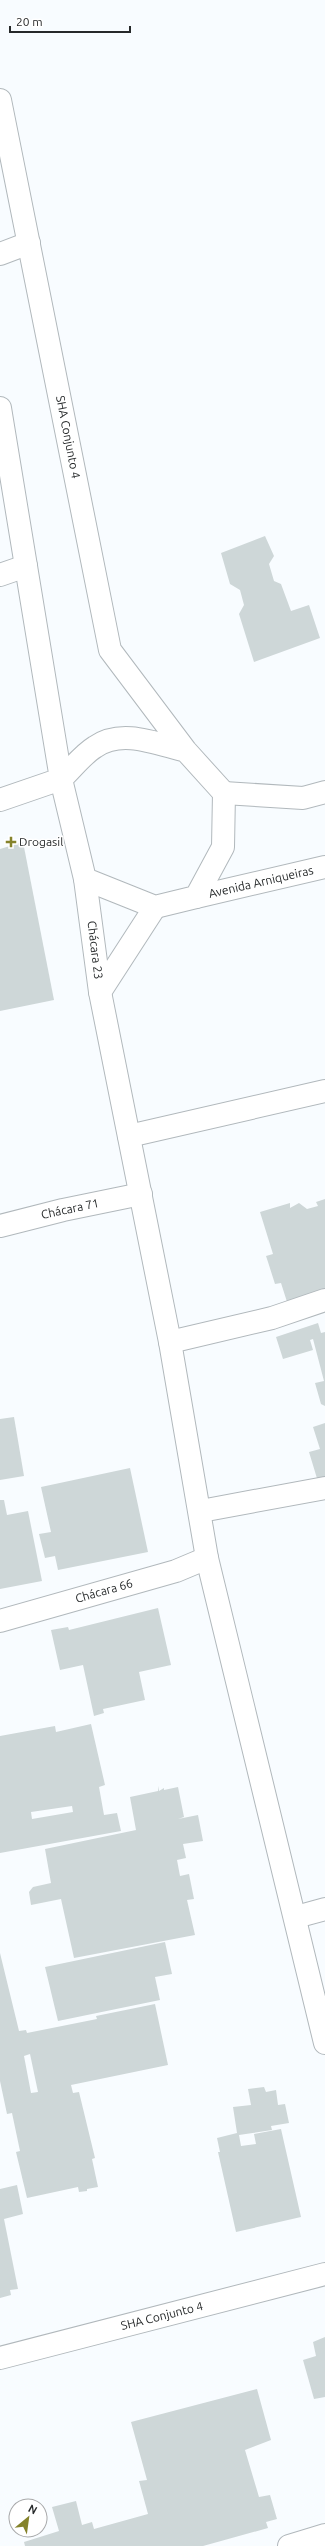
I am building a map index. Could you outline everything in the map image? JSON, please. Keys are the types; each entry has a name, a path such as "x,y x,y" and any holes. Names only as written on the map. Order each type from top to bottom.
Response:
{"street":[{"name":"SHA Conjunto 4","path":"0,100 110,650 186,751 224,793"},
{"path":"0,254 29,243"},
{"path":"0,408 61,779"},
{"path":"0,575 26,566"},
{"path":"0,800 61,779 95,747 114,738 132,737 186,751"},
{"name":"Chácara 23","path":"61,779 85,879 100,992"},
{"path":"196,897 223,847 224,793 303,798 325,792"},
{"name":"Avenida Arniqueiras","path":"155,907 325,867"},
{"path":"85,879 155,907"},
{"name":"Chácara 23","path":"100,992 155,907"},
{"path":"100,992 170,1342 201,1511 208,1558 325,2042"},
{"path":"129,1136 325,1092"},
{"name":"Chácara 71","path":"0,1226 63,1210 141,1194"},
{"path":"170,1342 272,1318 325,1300"},
{"path":"201,1511 325,1488"},
{"name":"Chácara 66","path":"0,1621 176,1571 208,1558"},
{"path":"296,1917 325,1909"},
{"name":"SHA Conjunto 4","path":"0,2358 325,2274"},
{"path":"289,2546 325,2535"}],"building":[{"path":"265,536 274,556 269,564 274,581 281,584 291,611 309,605 320,638 254,662 239,614 244,605 240,590 230,584 221,553"},
{"path":"23,842 54,1000 0,1011 0,849"},
{"path":"325,1199 325,1293 288,1305 281,1283 275,1284 266,1256 273,1254 260,1212 290,1203 290,1208 299,1203 307,1209 318,1206 316,1202"},
{"path":"318,1323 321,1333 325,1332 325,1406 321,1404 315,1383 324,1381 313,1339 310,1340 313,1350 283,1359 276,1337"},
{"path":"14,1417 24,1476 0,1480 0,1419"},
{"path":"325,1423 325,1483 319,1485 309,1452 320,1449 313,1427"},
{"path":"130,1468 148,1552 58,1570 55,1556 45,1558 39,1534 51,1532 41,1487"},
{"path":"0,1500 4,1500 7,1515 28,1511 42,1581 0,1589"},
{"path":"158,1608 171,1665 139,1672 145,1700 103,1709 104,1713 94,1716 83,1665 60,1670 51,1630 68,1627 69,1630"},
{"path":"91,1724 105,1785 99,1787 104,1815 117,1813 121,1831 0,1853 0,1736 55,1726 56,1732","holes":["72,1806 73,1812 32,1819 31,1812"]},
{"path":"158,1786 159,1791 164,1788 164,1790 178,1787 184,1817 178,1819 198,1815 203,1841 183,1844 186,1858 177,1860 180,1876 189,1874 194,1899 187,1900 195,1935 74,1958 61,1899 31,1905 29,1892 33,1887 51,1883 45,1849 136,1830 130,1797 158,1791"},
{"path":"165,1942 172,1974 155,1977 160,2000 58,2021 45,1967"},
{"path":"0,1953 19,2031 26,2030 27,2033 97,2019 96,2016 155,2004 168,2065 71,2085 73,2093 79,2092 95,2158 92,2159 98,2187 79,2192 78,2187 27,2198 16,2152 20,2151 12,2113 7,2114 0,2081","holes":["30,2054 38,2092 31,2093 24,2056"]},
{"path":"264,2087 266,2092 276,2090 278,2105 285,2104 289,2123 271,2126 272,2130 239,2135 241,2146 256,2144 254,2134 281,2129 301,2217 236,2232 218,2152 220,2152 217,2138 237,2133 233,2107 251,2105 248,2089"},
{"path":"17,2185 23,2214 4,2219 18,2289 10,2290 11,2295 0,2298 0,2189"},
{"path":"325,2337 325,2397 314,2399 303,2360 316,2356 313,2342"},
{"path":"257,2389 271,2440 245,2450 259,2497 270,2495 277,2519 266,2522 268,2528 203,2546 25,2546 24,2542 37,2538 48,2538 48,2534 59,2531 52,2507 76,2501 82,2525 92,2522 94,2529 148,2514 139,2481 147,2480 131,2422"}],"place":[{"name":"Drogasil","path":"11,842"}]}
